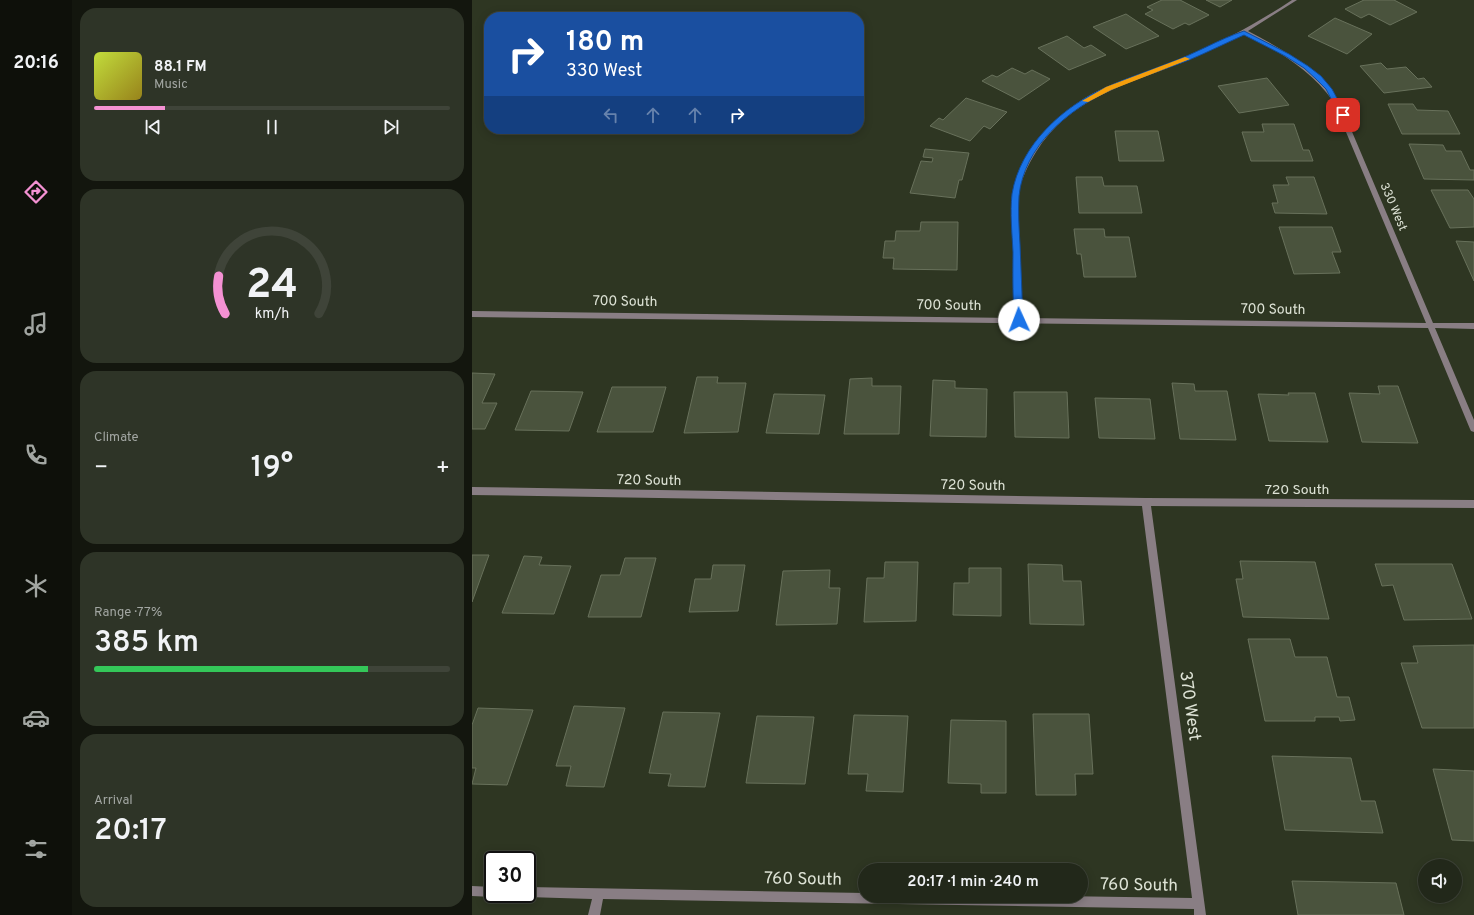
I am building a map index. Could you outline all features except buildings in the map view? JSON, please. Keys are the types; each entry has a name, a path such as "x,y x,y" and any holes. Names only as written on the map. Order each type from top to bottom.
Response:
{"street":[{"path":"1019,320 1015,214 1016,194 1020,176 1028,158 1038,143 1056,123 1108,88 1188,58 1244,32 1295,0"},
{"name":"330 West","path":"1244,32 1306,67 1329,89 1343,115 1474,429"},
{"name":"700 South","path":"472,314 1474,326"},
{"name":"720 South","path":"472,491 1146,502 1474,504"},
{"name":"370 West","path":"1146,502 1199,909"},
{"path":"472,891 484,892"},
{"name":"760 South","path":"536,892 1199,909"},
{"path":"594,915 599,894"}],"slow traffic":[{"path":"1086,101 1108,88 1187,59"}],"route":[{"path":"1019,320 1015,214 1016,194 1020,176 1028,158 1038,143 1056,123 1080,104 1108,88 1188,58 1244,32 1306,67 1329,89 1343,115"}]}
